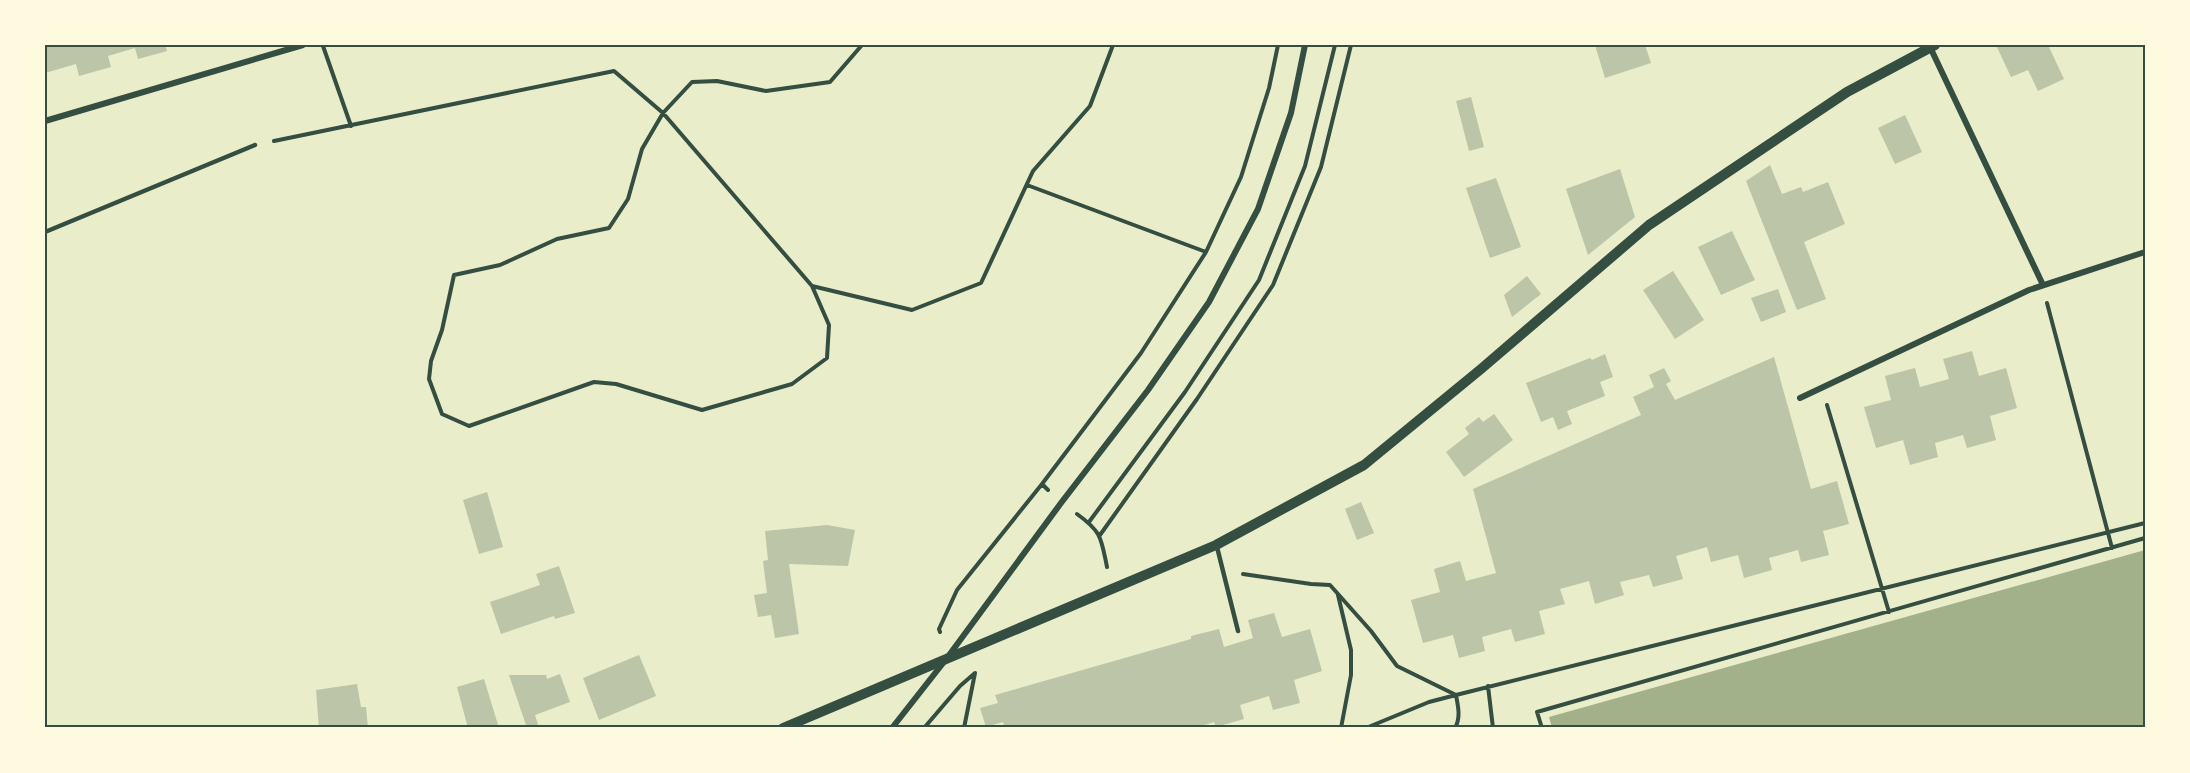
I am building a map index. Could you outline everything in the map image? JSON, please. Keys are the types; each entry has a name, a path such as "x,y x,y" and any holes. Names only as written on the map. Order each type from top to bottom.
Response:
{"street":[{"path":"45,121 303,45"},
{"path":"892,728 1148,390 1209,302 1258,210 1291,112 1305,45"},
{"path":"783,728 1216,545 1364,465 1481,369 1649,225 1847,92 1933,46 2043,285"},
{"path":"1800,398 2043,285 2145,252"}],"lane":[{"path":"45,232 255,145"},
{"path":"1216,545 1238,631"}],"path":[{"path":"323,45 351,126"},
{"path":"255,145 614,71 663,113 812,286 829,325 827,358 792,384 702,410 616,384 594,382 469,426 442,414 429,379 431,361 442,330 454,275 500,265 557,239 609,228 628,199 642,149 663,113 692,82 717,81 766,91 830,82 862,45"},
{"path":"812,286 912,310 981,283 1033,171 1090,106 1113,45"},
{"path":"947,658 939,629 957,590 1042,484 1141,353 1206,252 1241,177 1269,88 1278,45"},
{"path":"1100,535 1197,399 1273,285 1320,166 1351,45"},
{"path":"1027,185 1206,252"},
{"path":"2043,285 2112,548"},
{"path":"1822,387 1889,612"},
{"path":"1042,484 1061,502"},
{"path":"1089,522 1100,535 1112,590"},
{"path":"1366,728 1430,702 1456,695 2145,523"},
{"path":"1542,728 1537,712 2145,538"},
{"path":"1220,560 1243,574 1330,585 1371,631 1397,666 1456,695"},
{"path":"1338,594 1351,650 1350,675 1341,728"},
{"path":"964,728 975,673"},
{"path":"1488,687 1493,728"},
{"path":"1455,728 1459,709 1456,695"}],"shaded area":[{"path":"2145,550 2145,728 1552,728 1549,717"}],"building":[{"path":"45,45 165,45 167,51 138,59 135,48 108,56 111,67 79,76 76,64 45,73"},
{"path":"1595,45 1645,45 1651,63 1605,78"},
{"path":"1996,45 2048,45 2064,79 2038,91 2028,70 2011,77"},
{"path":"1471,97 1484,147 1469,151 1456,101"},
{"path":"1905,115 1922,152 1895,164 1878,128"},
{"path":"1770,165 1782,194 1801,187 1803,192 1828,182 1845,224 1804,242 1826,299 1797,310 1746,181"},
{"path":"1620,169 1635,217 1588,255 1566,189"},
{"path":"1496,178 1521,247 1490,258 1466,188"},
{"path":"1732,231 1755,280 1721,295 1698,247"},
{"path":"1673,271 1704,320 1675,339 1643,290"},
{"path":"1527,276 1541,294 1512,317 1504,295"},
{"path":"1778,289 1786,312 1761,322 1751,298"},
{"path":"1972,351 1979,376 2006,368 2017,408 1990,416 1996,440 1967,448 1963,435 1935,443 1938,457 1910,465 1903,440 1876,448 1864,407 1891,400 1885,376 1915,368 1920,387 1949,379 1943,359"},
{"path":"1605,354 1613,377 1600,382 1605,396 1567,411 1572,424 1558,430 1553,417 1541,422 1526,383"},
{"path":"1774,357 1811,489 1837,481 1849,524 1823,531 1829,555 1801,562 1798,550 1769,558 1772,570 1744,578 1738,555 1711,562 1707,547 1676,556 1683,579 1653,587 1649,575 1620,582 1624,595 1595,604 1589,581 1560,589 1565,604 1539,611 1545,634 1515,642 1511,629 1482,637 1485,651 1459,658 1453,635 1423,643 1411,600 1440,592 1434,569 1460,561 1466,581 1496,573 1473,489 1641,415 1633,397 1654,387 1649,375 1664,368 1671,381 1666,384 1675,400"},
{"path":"1494,414 1513,440 1464,477 1446,452 1469,434 1465,428 1479,417 1483,422"},
{"path":"487,492 503,547 479,554 463,500"},
{"path":"1361,502 1374,533 1357,540 1345,509"},
{"path":"827,525 855,530 848,566 789,564 799,634 775,638 771,615 758,617 754,595 767,593 763,561 768,560 765,531"},
{"path":"559,566 575,613 555,619 554,616 501,634 490,602 540,585 536,574"},
{"path":"1274,613 1282,637 1310,629 1322,671 1294,680 1300,703 1273,710 1269,696 1240,705 1244,719 1216,727 1214,722 1195,728 1005,728 1003,722 986,727 980,708 998,703 995,695 1219,629 1224,647 1253,638 1248,620"},
{"path":"639,655 656,696 599,720 583,678"},
{"path":"560,674 570,702 535,715 539,728 527,728 509,675 546,675 547,679"},
{"path":"484,679 499,728 468,728 457,687"},
{"path":"357,684 361,707 366,707 368,728 319,728 316,690"}]}
